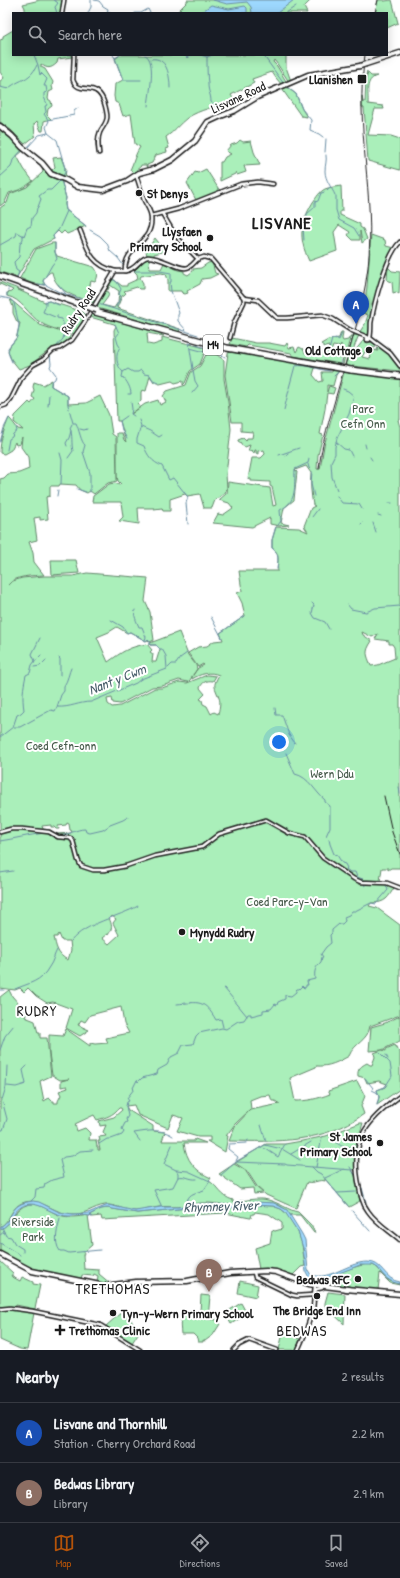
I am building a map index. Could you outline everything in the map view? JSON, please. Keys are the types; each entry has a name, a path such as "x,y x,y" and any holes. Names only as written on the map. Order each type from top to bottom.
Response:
{"highway":[{"name":"M4","path":"0,276 87,308"},
{"name":"M4","path":"0,280 96,311 221,347 352,369 400,375"}],"main road":[{"name":"Lisvane Road","path":"0,126 51,174 78,187 101,190 111,188 136,176 139,173 154,169 172,160 194,142 208,122 234,111 257,97 310,74 360,66 400,53"},
{"path":"0,1254 32,1272 105,1286 134,1282 187,1282 230,1273 273,1272 305,1283 315,1289 348,1289"},
{"path":"315,1289 348,1289 400,1294"}],"street":[{"path":"62,12 64,0"},
{"path":"74,56 74,84 78,88 94,90 100,94 108,118 99,136 99,153"},
{"path":"125,272 125,265 129,256 146,238 150,227 151,216 136,176"},
{"path":"151,216 181,208 241,184 255,182 270,182 273,184"},
{"path":"162,213 176,236 194,252 198,259"},
{"path":"80,230 87,250 93,258 104,267 125,272 134,269 146,257 166,261 183,269 189,267 198,259 204,257 211,259 244,298 258,300 277,318 322,315 332,318 390,353 400,366"},
{"path":"369,339 372,320 384,274 392,253 400,242"},
{"name":"Rudry Road","path":"0,408 6,405 22,377 33,365 44,359 54,350 72,340 115,270"},
{"path":"230,338 234,323 244,302 244,298"},
{"path":"0,832 11,829 49,832 58,837 70,838 73,841 81,866 93,870 104,870 126,866 155,856 202,847 219,834 266,820 289,833 303,836 322,858 351,878 359,881 387,883 400,888"},
{"path":"400,1096 381,1110 367,1125 358,1144 356,1166 360,1192 367,1209 374,1218 400,1240"},
{"path":"254,1272 255,1278 292,1295 298,1296 315,1289 312,1312 298,1350"},
{"path":"0,1309 10,1308 100,1325 140,1350"},
{"path":"234,1350 239,1345 249,1340 277,1350"}],"green space":[{"path":"40,0 62,0 61,12 25,12 23,4"},
{"path":"187,0 311,0 304,7 306,12 177,12 187,2"},
{"path":"378,0 392,0 398,23 388,28 388,12 375,12"},
{"path":"12,31 12,56 72,56 58,59 57,63 51,67 45,67 41,64 41,67 45,69 53,82 53,90 49,92 48,99 51,101 52,106 48,109 47,115 51,119 44,121 43,131 41,131 37,121 34,124 35,136 25,144 11,130 0,122 0,81 4,78 0,72 0,40 3,39 3,36"},
{"path":"119,56 286,56 286,67 291,81 289,82 274,60 273,62 287,83 282,85 272,72 252,79 254,83 231,95 239,108 236,110 231,102 203,110 187,118 166,137 169,148 166,149 167,152 156,155 152,163 147,165 147,169 146,165 141,165 133,173 130,170 140,147 135,144 131,114 123,116 119,104 115,102 115,84 123,80 115,59"},
{"path":"368,73 371,76 377,76 370,81 369,84 368,104 383,106 384,109 375,109 368,135 391,136 400,139 400,170 368,161 364,108 362,107 362,96 363,102 365,102 366,79"},
{"path":"286,87 296,94 307,117 301,116 282,89"},
{"path":"0,127 24,150 17,156 33,181 22,189 9,193 5,202 0,206"},
{"path":"240,140 243,142 251,141 260,165 244,166 246,172 237,175 236,172 235,174 220,181 220,162 231,154 226,151 231,145"},
{"path":"61,157 66,168 65,179 50,172 55,167 53,158"},
{"path":"44,168 61,179 66,198 66,210 86,226 67,234 64,231 61,234 58,231 53,236 54,239 34,249 17,277 0,272 0,208 7,203 10,194 27,187 43,172 42,169"},
{"path":"206,169 220,191 196,200 187,183 195,172 198,173"},
{"path":"341,186 342,211 340,211 340,215 360,224 360,227 363,229 367,239 362,243 360,231 360,240 353,240 348,235 350,232 339,225 334,232 337,251 309,261 305,252 302,238 305,217 313,202 321,192 327,188"},
{"path":"371,235 385,240 386,246 394,248 385,267 370,322 370,334 366,336 359,333 365,324 368,315 363,313 367,287"},
{"path":"155,238 166,252 154,254 154,257 147,256 146,251 143,249 147,250"},
{"path":"55,243 55,252 57,256 94,267 98,274 95,282 91,281 89,289 93,295 94,303 74,296 62,289 54,279 52,272 44,279 43,281 45,285 31,283 20,278 36,249"},
{"path":"148,259 150,269 161,269 164,263 178,270 184,271 184,273 188,275 193,271 193,269 201,268 212,262 215,273 218,274 210,278 202,279 200,284 187,291 188,293 185,294 181,291 168,291 168,280 166,274 161,273 141,276 140,278 143,283 143,289 139,289 137,287 124,291 126,293 122,296 117,308 180,329 179,332 94,307 104,291 109,292 108,297 102,305 114,308 118,302 119,291 110,285 108,290 106,289 112,278 122,286 127,286 127,284 138,279 137,274 134,271 143,261"},
{"path":"388,267 392,271 400,272 399,294 396,292 393,293 392,282 387,280"},
{"path":"0,282 24,291 16,289 45,302 49,301 83,312 86,315 74,334 49,327 36,320 17,300 7,296 7,293 13,290 0,284"},
{"path":"10,299 40,325 70,335 70,338 59,347 52,348 30,365 19,369 11,359 8,351 16,339 20,323 17,322 13,313 13,307"},
{"path":"92,314 159,333 164,336 147,333 148,344 153,345 162,342 162,337 213,350 204,354 200,364 190,371 183,385 183,381 175,383 172,381 160,384 154,382 150,376 146,391 142,390 141,392 141,401 138,404 140,407 131,414 145,404 158,400 160,405 166,402 163,396 167,391 186,385 191,372 200,366 207,353 213,352 224,360 224,379 231,429 226,475 227,488 225,493 215,500 212,508 204,508 200,494 187,496 185,494 170,499 170,511 163,511 162,508 138,508 139,524 119,521 123,517 121,502 92,502 93,496 109,484 121,484 118,481 117,476 117,433 122,433 126,442 120,421 117,421 114,330 116,326 114,324 90,317"},
{"path":"341,332 343,332 343,341 348,340 351,335 343,364 341,344 339,347 333,346 331,352 340,355 341,364 293,356 291,353 248,345 246,347 230,344 232,338 256,343 269,343 285,346 287,343 289,348 294,347 296,352 299,347 303,349 305,353 326,353 329,346 325,347 321,344 328,340 339,338"},
{"path":"353,335 360,336 358,337 353,350 354,352 363,341 367,343 371,342 375,344 376,347 374,348 370,346 362,357 370,359 369,353 374,350 378,351 377,349 379,347 390,353 398,363 400,371 352,366 351,372 400,378 400,420 398,420 400,427 400,868 391,868 388,870 388,868 382,868 380,881 356,880 384,883 395,886 386,899 380,902 371,903 369,906 377,908 400,925 400,1015 370,1026 367,1035 354,1048 349,1056 329,1065 316,1066 290,1078 295,1101 321,1097 330,1094 328,1091 357,1081 365,1096 361,1106 364,1114 349,1124 316,1136 282,1141 229,1141 235,1126 250,1110 280,1104 272,1101 270,1095 260,1096 250,1100 251,1109 235,1124 226,1136 228,1136 225,1152 207,1141 210,1141 210,1137 198,1137 177,1131 183,1118 173,1115 168,1128 138,1115 134,1105 126,1106 128,1110 153,1126 153,1131 165,1132 162,1141 194,1141 195,1139 206,1143 184,1143 189,1160 200,1172 211,1178 209,1181 225,1196 233,1200 233,1202 260,1199 272,1201 298,1212 311,1225 315,1233 300,1215 290,1215 278,1205 263,1202 231,1205 201,1203 177,1207 161,1207 141,1211 105,1205 85,1212 70,1214 31,1201 17,1206 7,1221 0,1227 0,997 9,990 12,996 27,1013 25,1017 35,1021 38,1033 40,1033 40,1038 47,1038 51,1076 40,1081 44,1101 49,1098 54,1101 54,1103 58,1103 61,1095 59,1091 68,1088 67,1086 61,1087 61,1081 69,1079 60,1080 52,1075 49,1053 49,1035 63,1036 66,1029 90,1046 90,1043 108,1043 106,1038 129,1033 124,1024 121,1007 90,1015 85,1022 81,1020 78,1025 89,1030 80,1036 66,1028 72,1009 53,1002 47,1003 36,996 28,988 24,992 20,988 15,990 0,988 0,833 16,830 41,831 14,828 1,831 0,828 0,479 4,478 8,474 19,473 29,469 28,457 21,447 22,437 20,444 16,445 15,442 11,450 4,454 0,453 0,448 9,418 18,429 23,430 14,422 15,416 29,402 31,404 35,399 32,397 34,382 43,385 52,380 51,386 68,396 68,404 86,403 100,396 109,415 112,434 116,437 117,481 108,483 94,494 90,491 87,493 80,490 76,485 60,484 59,486 50,486 50,496 46,497 48,519 40,520 40,517 34,518 37,540 29,542 33,553 34,562 44,575 29,576 15,579 8,585 13,581 22,578 73,576 87,573 148,578 145,601 150,612 154,640 150,642 148,640 146,641 117,627 97,637 108,662 126,650 147,644 152,650 150,652 153,654 152,662 156,662 160,649 156,645 150,645 150,643 179,632 188,655 196,665 196,671 204,665 203,664 198,667 188,653 198,647 207,646 214,641 223,640 220,633 245,616 242,603 237,593 242,591 239,571 278,571 278,556 272,548 272,540 276,527 299,528 308,532 304,526 311,508 315,506 313,505 312,497 311,473 306,466 295,470 297,472 294,500 284,508 281,523 289,525 279,526 270,524 270,518 252,527 213,523 218,514 223,515 233,508 229,503 219,500 227,493 228,482 270,488 273,506 276,505 270,482 251,481 251,479 248,479 252,458 261,458 265,454 264,450 258,451 258,454 256,453 256,450 254,453 251,450 248,451 250,445 245,447 238,441 243,438 246,441 247,438 252,438 253,432 241,431 241,422 232,422 225,375 228,353 238,353 307,365 315,368 313,375 319,382 323,381 322,372 332,372 333,369 340,370 336,375 333,386 327,385 327,392 329,386 335,388 333,394 327,393 320,434 323,435 318,455 317,469 320,469 324,446 344,372 346,371 348,365 345,365","holes":["362,632 372,637 378,634 375,639 389,641 389,644 392,644 394,647 395,658 378,665 371,666 367,656 367,651 372,641 363,635","212,673 219,675 215,682 215,689 220,700 218,714 214,712 211,714 207,706 203,704 202,700 200,699 205,694 200,688 202,684 207,681 213,681 216,676 207,675 187,683 179,682 162,688 155,688 120,706 112,707 108,704 107,699 112,698 113,703 120,704 152,687 162,686 179,680 188,682 192,677 192,679 205,674","67,823 69,824 70,830 72,831 71,833 57,834 67,837 68,838 66,840 65,838 59,838 51,833 52,831 50,830 43,829 42,826 51,825 51,827 59,829 58,826 66,825","112,916 116,919 113,923 119,935 109,944 102,938 107,934 108,935 111,930 109,918","59,934 62,941 70,941 71,950 68,960 59,953 54,937 57,937","121,1108 122,1110 114,1117 99,1121 100,1126 106,1125 103,1132 106,1136 99,1137 100,1141 98,1141 100,1150 98,1150 96,1140 89,1140 90,1133 85,1128 77,1131 75,1124 94,1115 97,1120 114,1113"]},
{"path":"51,560 76,560 79,573 52,575"},
{"path":"400,1016 400,1041 382,1050 369,1051 371,1027 385,1023"},
{"path":"395,1045 400,1052 400,1089 377,1105 379,1097 377,1090 385,1087 387,1084 379,1081 367,1083 365,1078 358,1076 358,1071 367,1063 372,1065 375,1057 374,1053 382,1050 386,1051 386,1049"},
{"path":"363,1123 355,1150 355,1170 352,1170 355,1175 360,1201 349,1207 325,1179 325,1181 307,1182 296,1208 293,1207 266,1195 258,1188 247,1171 235,1163 266,1144 285,1144 326,1136"},
{"path":"234,1164 245,1170 256,1187 263,1193 254,1194 253,1188 240,1189 219,1174"},
{"name":"Riverside Park","path":"29,1204 41,1206 63,1216 74,1217 88,1215 92,1245 83,1255 84,1269 99,1270 99,1274 111,1284 97,1282 98,1276 94,1274 93,1276 82,1275 81,1280 34,1270 19,1263 0,1251 0,1229 8,1224 19,1209"},
{"path":"253,1205 273,1206 281,1209 287,1214 298,1232 302,1244 305,1266 301,1267 293,1275 285,1272 259,1269 255,1248 270,1243 272,1230 275,1231 282,1229 282,1223 269,1214 255,1212 252,1214 251,1218 225,1213 102,1220 101,1216 92,1217 89,1215 101,1209 107,1208 137,1213 198,1207 234,1208"},
{"path":"0,1261 13,1273 11,1276 20,1281 22,1277 33,1282 33,1284 40,1285 35,1309 16,1305 16,1308 34,1313 27,1350 20,1349 0,1340"},
{"name":"Bedwas RFC","path":"368,1264 378,1268 388,1280 400,1285 390,1283 380,1273 378,1290 335,1285 335,1276 323,1281 344,1271"},
{"path":"240,1281 258,1285 256,1297 238,1293"},
{"path":"328,1292 345,1294 344,1324 325,1306"},
{"path":"201,1295 210,1296 208,1319 219,1320 220,1324 213,1335 205,1341 203,1340 203,1342 198,1342 197,1338 193,1334 181,1334 180,1324 181,1319 187,1312 200,1312"},
{"path":"241,1303 247,1314 231,1324 225,1313"},
{"path":"124,1310 127,1314 126,1316 128,1318 129,1317 139,1332 132,1343 106,1326"},
{"path":"284,1328 295,1329 294,1337 300,1339 296,1350 279,1350"}],"water":[{"path":"213,0 294,0 278,12 252,12 251,7 247,2 227,4"},
{"path":"211,5 229,9 245,6 247,8 247,12 201,12"},
{"name":"Rhymney River","path":"33,1201 39,1202 59,1212 73,1214 88,1213 108,1205 135,1211 200,1204 231,1205 256,1202 274,1203 287,1210 302,1234 305,1240 308,1270 311,1275 325,1276 353,1265 372,1262 377,1264 390,1278 400,1282 400,1284 387,1279 378,1268 373,1265 360,1265 321,1280 310,1279 306,1272 303,1248 298,1232 285,1212 273,1206 253,1205 234,1208 198,1207 137,1213 107,1208 101,1209 89,1215 92,1217 85,1215 61,1215 41,1206 31,1204 18,1209 7,1225 0,1229 0,1227 8,1220 15,1208 19,1205"}],"waterway":[{"path":"54,0 58,3 55,7 57,12"},
{"path":"88,12 91,7 91,0"},
{"path":"94,0 99,1 108,9 107,12"},
{"path":"287,12 296,6"},
{"path":"143,12 148,9 150,12"},
{"path":"27,148 39,135 48,133 46,127 49,121 44,114 46,112 45,106 47,104 44,97 44,93 47,92 46,86 44,86 47,79 41,73 40,75 34,56"},
{"path":"114,56 115,58 118,56"},
{"path":"146,56 151,63 151,86 148,106"},
{"path":"186,56 187,58 190,56"},
{"path":"204,56 210,56"},
{"path":"207,56 208,87 211,102 217,107 221,114"},
{"path":"264,56 284,84"},
{"path":"115,58 123,80 141,80"},
{"path":"151,59 156,59 164,64 168,73 170,88"},
{"path":"0,87 8,89 29,76 37,65"},
{"path":"286,86 296,94 302,109 311,120 310,130 323,137"},
{"path":"48,120 74,115 74,111 78,108"},
{"path":"48,133 57,140 65,168 64,171 66,171 62,177"},
{"path":"325,152 326,139"},
{"path":"0,177 11,167 13,160 22,150"},
{"path":"326,155 325,174 327,181 335,195"},
{"path":"61,180 66,198 66,210 86,226"},
{"path":"0,245 16,236 17,232 24,236 27,228 31,226 32,218 36,213 41,199 39,196 47,190 51,190 61,180"},
{"path":"304,240 303,227 307,219 307,214 315,207 315,202 318,201 321,193 325,192 330,187"},
{"path":"336,196 336,210 339,220 354,228 359,236"},
{"path":"54,239 53,236 59,229 67,211"},
{"path":"90,230 100,236 107,243 110,251 123,265"},
{"path":"17,277 19,272 16,270 14,262 19,257 20,244 23,239 23,235"},
{"path":"45,285 43,281 57,259 55,243"},
{"path":"135,271 160,271 171,273 171,291 179,313 178,321 186,330"},
{"path":"112,279 117,282 121,289 119,294 121,296 116,307"},
{"path":"37,284 46,285 59,292 81,299"},
{"path":"58,284 66,294"},
{"path":"0,297 10,299 14,303 19,325 17,337 8,348 12,362"},
{"path":"46,301 43,312 55,317 57,315 57,318 62,319 65,332"},
{"path":"45,302 49,301 59,305"},
{"path":"98,304 198,335"},
{"path":"115,324 119,333 116,337 120,347 117,353 117,360 119,367 123,372 122,377 127,382 130,390 131,394 128,394"},
{"path":"339,357 328,354 332,339 336,338 339,340 342,333"},
{"path":"56,347 63,339 64,334"},
{"path":"193,369 189,343 213,350 225,357"},
{"path":"190,348 205,352"},
{"path":"54,351 50,355 50,367 56,375 55,379 51,382 51,386 68,396 68,405 73,423 76,423 82,441 85,445 83,452 90,473 90,492"},
{"path":"341,360 341,366"},
{"path":"289,388 295,366 304,366 330,371"},
{"path":"123,372 128,369 133,372 138,372 141,370 144,374 150,375 153,380 158,382"},
{"path":"192,393 198,386 195,381 193,370"},
{"path":"334,376 339,371"},
{"path":"337,490 332,477 331,462 335,454 337,438 349,414 354,396 343,389"},
{"path":"284,410 289,390"},
{"path":"48,406 49,395"},
{"path":"131,402 131,414 134,416"},
{"path":"127,416 120,421 122,430 127,439"},
{"path":"0,442 9,418"},
{"path":"139,420 141,426 137,443 144,446 150,458 162,466 169,480 173,478 188,497 186,503 188,524"},
{"path":"68,458 73,451 70,428 72,424"},
{"path":"7,450 9,439 17,431 16,427"},
{"path":"141,427 159,437 162,435"},
{"path":"80,429 87,429"},
{"path":"67,446 66,443 71,431"},
{"path":"336,442 344,449 349,450 352,456"},
{"path":"365,444 366,448"},
{"path":"279,455 299,448"},
{"path":"60,453 62,460 61,484"},
{"path":"278,525 281,521 280,510 290,502 294,493 295,469 308,463 309,459"},
{"path":"308,464 312,471 311,484 314,496"},
{"path":"77,489 86,492"},
{"path":"57,496 58,490"},
{"path":"337,496 342,503 359,504 362,509"},
{"path":"312,517 318,509"},
{"path":"373,523 376,532"},
{"path":"276,526 272,540 272,548 275,550 277,555 277,569"},
{"path":"312,603 314,605 312,613 315,618 325,622 329,629"},
{"path":"347,604 351,609 366,612 375,608 400,606"},
{"path":"135,610 134,614 139,627 142,627 146,637 145,640"},
{"path":"220,633 245,616"},
{"path":"211,617 222,638"},
{"name":"Nant y Cwm","path":"0,737 13,727 20,727 51,710 55,711 57,707 66,707 91,702 167,669 166,656 162,649 156,645 150,645 150,641 148,639 146,641 130,632 127,633 123,627 111,620"},
{"path":"13,727 17,715 24,710 24,684 26,675 30,673 32,665 35,661 32,654 40,638"},
{"path":"168,668 172,664 176,664 180,658 187,653"},
{"path":"35,662 41,655"},
{"path":"59,658 60,675"},
{"path":"34,667 40,666 46,660"},
{"path":"57,707 71,668"},
{"path":"275,708 276,715 282,715 289,735 295,743"},
{"path":"286,753 295,774 308,781 330,806 330,827 326,836 329,839 334,854 337,855 342,863 345,864 346,869 350,872 355,872 357,877 363,879 365,886"},
{"path":"399,787 400,794"},
{"path":"59,836 82,829 85,829 86,832 90,833 103,830 110,825 128,817"},
{"path":"0,841 44,833 56,836"},
{"path":"0,873 13,871"},
{"path":"99,1144 107,1139 122,1135 124,1132 122,1129 127,1122 126,1119 128,1116 126,1106 127,1102 129,1101 127,1098 134,1089 133,1088 137,1080 138,1082 142,1078 157,1074 158,1070 167,1065 171,1057 179,1053 183,1045 193,1044 199,1033 222,1028 226,1029 238,1021 244,1020 248,1014 251,1014 251,1016 263,1013 263,1010 271,1009 275,1004 277,1005 278,1002 285,999 285,995 291,996 297,989 302,986 304,988 306,987 306,985 308,985 307,981 315,979 315,970 323,957 321,954 331,943 330,935 332,930 339,924 342,924 345,921 344,917 349,915 352,911 371,903 376,904 388,890 386,885"},
{"path":"71,941 85,929 138,906"},
{"path":"15,989 42,976 46,972 57,950"},
{"path":"224,988 247,1016"},
{"path":"177,1004 200,1003 208,1008 216,1020 221,1019 223,1027"},
{"path":"0,1050 5,1036 14,1025"},
{"path":"377,1105 379,1097 377,1090 385,1087 392,1076 390,1063 380,1053"},
{"path":"386,1055 388,1059"},
{"path":"0,1130 3,1130 7,1119 2,1100 6,1087 7,1066"},
{"path":"7,1086 16,1087 26,1084 23,1070 27,1066"},
{"path":"365,1078 373,1088 372,1090 378,1093"},
{"path":"261,1125 266,1141"},
{"path":"140,1141 134,1133 159,1131 169,1133 173,1136"},
{"path":"316,1167 322,1137"},
{"path":"331,1140 346,1148 357,1144"},
{"path":"291,1154 311,1142"},
{"path":"236,1161 238,1157 228,1149 229,1144 247,1143"},
{"path":"260,1148 266,1149 278,1157 285,1144"},
{"path":"172,1145 164,1164 176,1170"},
{"path":"237,1161 265,1145 282,1149 300,1160"},
{"path":"31,1201 35,1197 36,1189 44,1188 45,1184 52,1180 64,1177 60,1160 64,1157 72,1156 80,1151 93,1150"},
{"path":"221,1175 236,1162 285,1164 352,1170"},
{"path":"312,1167 321,1174 348,1206"},
{"path":"350,1167 355,1175"},
{"path":"325,1178 344,1169"},
{"name":"Rhymney River","path":"162,1207 154,1190 173,1187 178,1177 176,1170 188,1171 210,1181 204,1190 190,1196 186,1205"},
{"path":"178,1177 197,1179"},
{"path":"362,1188 366,1202"},
{"path":"337,1193 356,1192"},
{"path":"352,1211 370,1231"},
{"path":"60,1218 56,1239 60,1251 69,1253 100,1250"},
{"path":"2,1227 6,1236 11,1237 15,1244 23,1249 23,1252"},
{"path":"0,1235 4,1232"},
{"path":"0,1243 20,1255"},
{"path":"214,1274 215,1265"}],"railway":[{"path":"375,12 378,0"},
{"path":"319,469 326,430 358,319 366,284 368,267 370,240 368,187 362,108 362,82 365,56"},
{"path":"384,796 392,832 400,854"}],"place":[{"name":"Llanishen","path":"362,79"},
{"name":"St Denys","path":"139,193"},
{"name":"Llysfaen Primary School","path":"210,238"},
{"name":"Lisvane and Thornhill","path":"356,324"},
{"name":"Old Cottage","path":"369,350"},
{"name":"Mynydd Rudry","path":"182,932"},
{"name":"St James Primary School","path":"380,1143"},
{"name":"Bedwas RFC","path":"358,1279"},
{"name":"Bedwas Library","path":"209,1292"},
{"name":"The Bridge End Inn","path":"317,1296"},
{"name":"Tyn-y-Wern Primary School","path":"113,1313"},
{"name":"Trethomas Clinic","path":"60,1330"}],"district":[{"name":"LISVANE","path":"282,223"},
{"name":"RUDRY","path":"37,1011"},
{"name":"TRETHOMAS","path":"113,1289"},
{"name":"BEDWAS","path":"302,1331"}],"park label":[{"name":"Parc Cefn Onn","path":"363,416"},
{"name":"Coed Cefn-onn","path":"61,745"},
{"name":"Wern Ddu","path":"332,773"},
{"name":"Coed Parc-y-Van","path":"287,901"}]}
